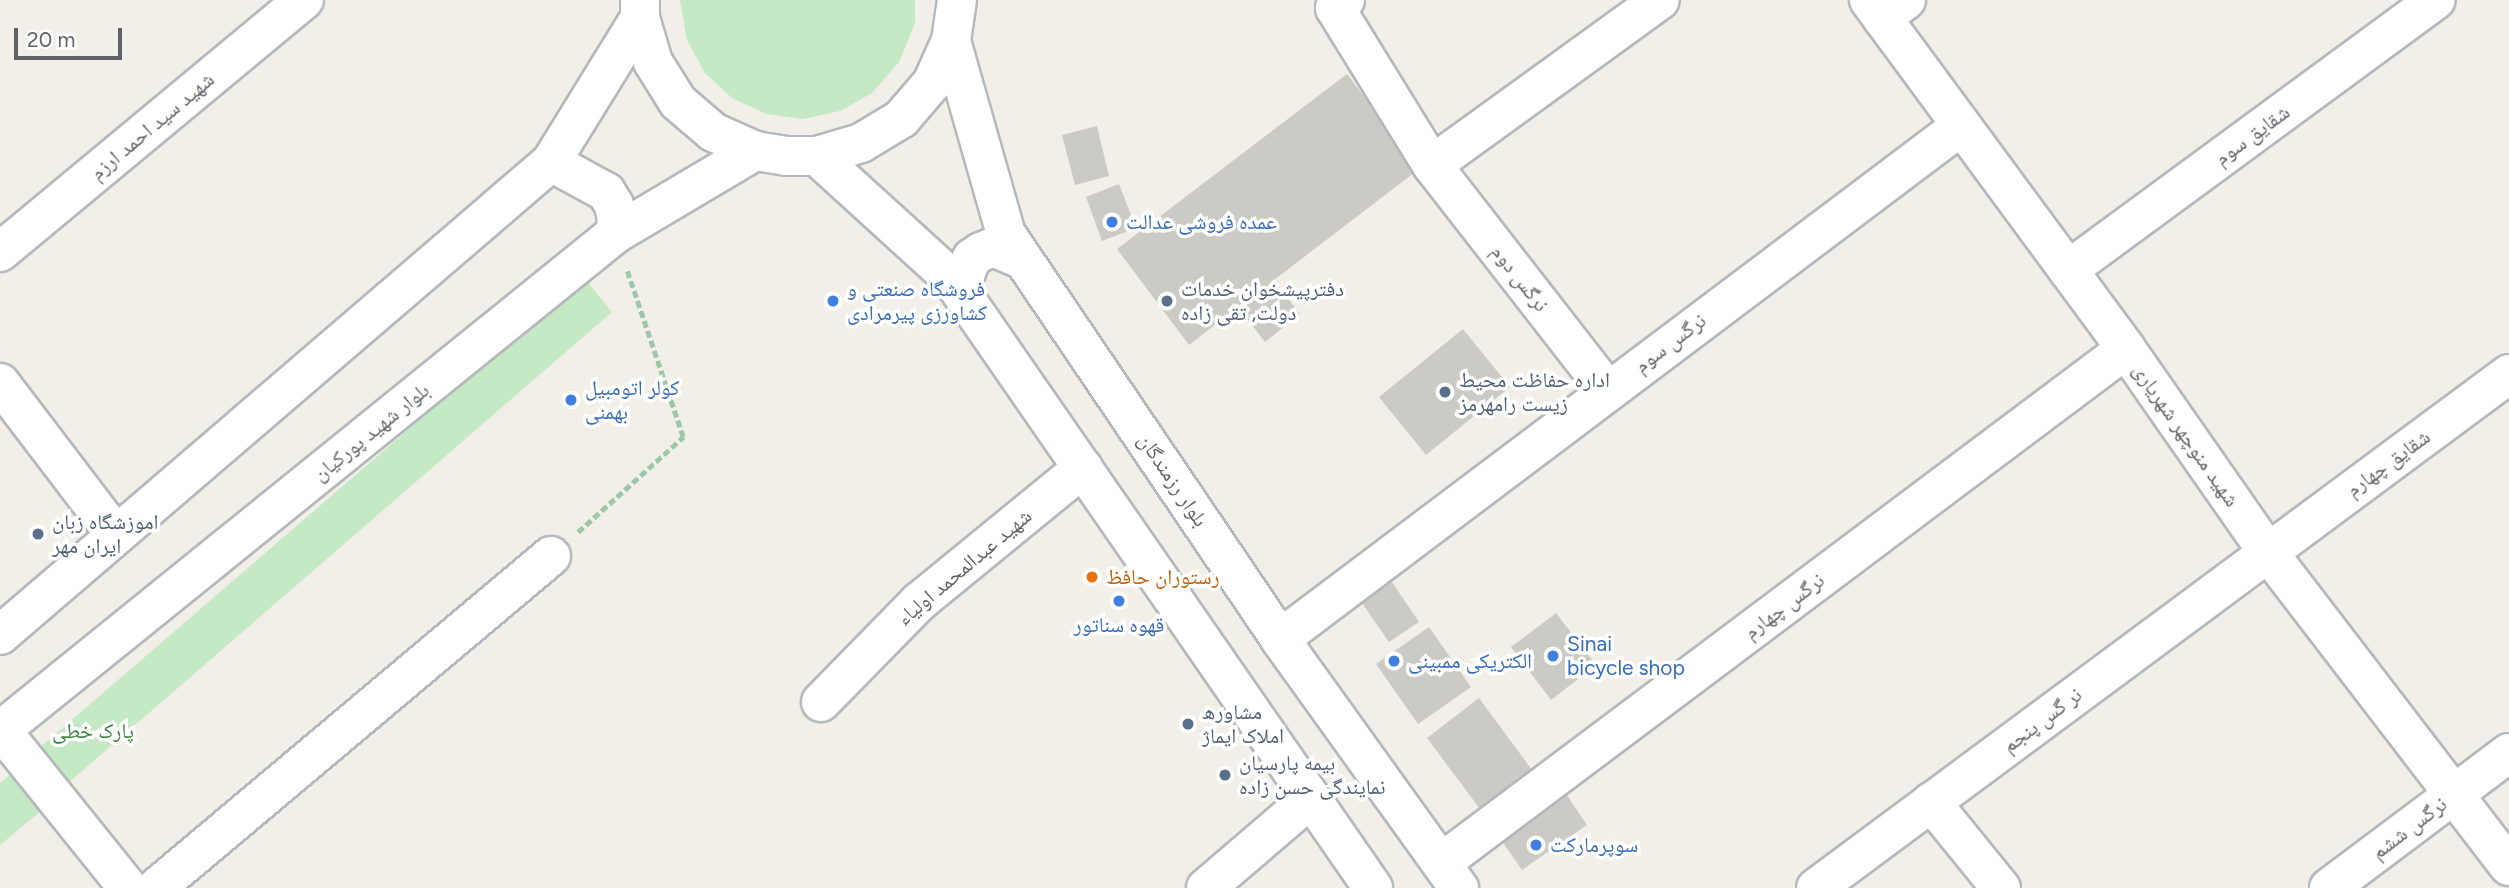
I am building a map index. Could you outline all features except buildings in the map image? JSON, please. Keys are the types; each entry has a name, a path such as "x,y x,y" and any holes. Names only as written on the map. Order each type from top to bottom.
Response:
{"street":[{"name":"شهید سید احمد ارزم","path":"0,252 304,0"},
{"path":"640,9 653,62 678,102 713,132 755,151 786,156 817,156 861,143 901,118 932,83 951,41 957,0"},
{"path":"1432,165 1660,0"},
{"name":"شقایق سوم","path":"2067,270 2436,0"},
{"name":"نرگس دوم","path":"1340,4 1432,165 1607,390"},
{"name":"شهید منوچهر شهریاری","path":"1885,6 1961,126 2126,349 2267,551 2456,793 2509,866"},
{"path":"0,635 551,162 640,9"},
{"name":"بلوار رزمندگان","path":"951,41 1006,234 1280,639 1450,876"},
{"name":"نرگس سوم","path":"1280,639 1607,390 1961,126"},
{"name":"بلوار شهید پورکیان","path":"0,731 615,234 755,151"},
{"path":"817,156 951,278 1373,888"},
{"path":"551,162 606,192 614,205 617,220 615,234"},
{"path":"964,297 963,284 967,269 972,258 981,252 993,247 1023,260"},
{"name":"نرگس چهارم","path":"1450,876 2126,349"},
{"name":"شقایق چهارم","path":"2267,551 2509,374"},
{"path":"0,383 116,535"},
{"name":"شهید عبدالمحمد اولیاء","path":"821,702 919,602 1083,468"},
{"name":"نر گس پنجم","path":"1816,888 2267,551"},
{"path":"156,888 551,556"},
{"path":"0,731 128,888"},
{"name":"نرگس ششم","path":"2329,888 2509,753"},
{"path":"1206,888 1311,798"},
{"path":"1931,802 2001,888"}],"path":[{"path":"551,556 682,437 615,234"}],"green space":[{"path":"680,0 915,0 915,23 899,62 872,93 840,111 803,119 766,114 732,98 705,73 687,40"},
{"name":"پارک خطی","path":"584,278 612,312 67,784 38,749"},
{"name":"پارک خطی","path":"12,773 42,810 0,845 0,783"}],"place":[{"name":"عمده فروشی عدالت","path":"1112,222"},
{"name":"فروشگاه صنعتی و کشاورزی پیرمرادی","path":"833,301"},
{"name":"دفترپیشخوان خدمات دولت, تقی زاده","path":"1167,301"},
{"name":"اداره حفاظت محیط زیست رامهرمز","path":"1445,392"},
{"name":"کولر اتومبیل بهمنی","path":"571,400"},
{"name":"اموزشگاه زبان ایران مهر","path":"38,534"},
{"name":"رستوران حافظ","path":"1092,577"},
{"name":"قهوه سناتور","path":"1119,601"},
{"name":"Sinai bicycle shop","path":"1553,656"},
{"name":"الکتریکی ممبینی","path":"1394,661"},
{"name":"مشاور‌ه املاک ایماژ","path":"1188,724"},
{"name":"بیمه پارسیان نمایندگی حسن زاده","path":"1225,775"},
{"name":"سوپرمارکت","path":"1536,845"}]}
